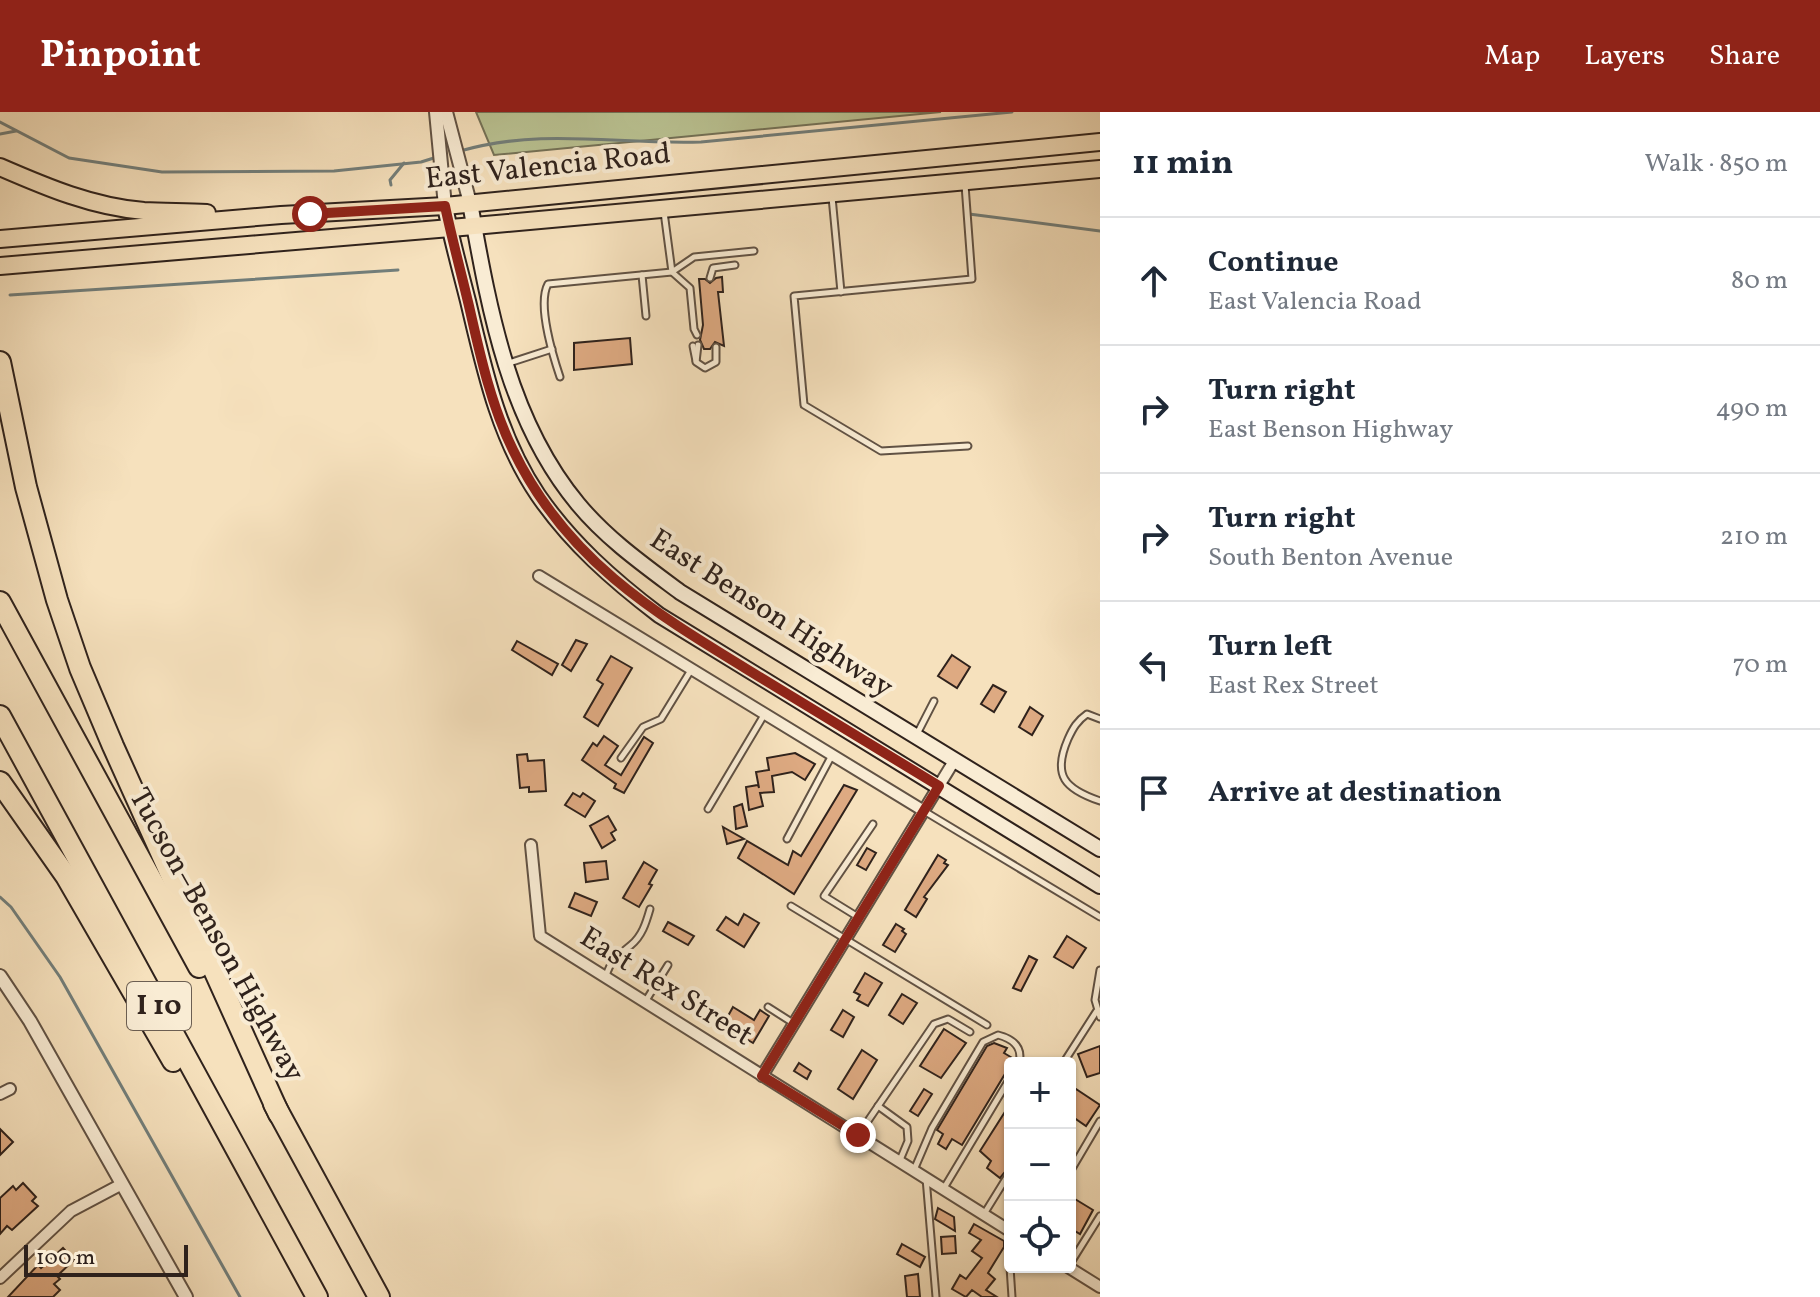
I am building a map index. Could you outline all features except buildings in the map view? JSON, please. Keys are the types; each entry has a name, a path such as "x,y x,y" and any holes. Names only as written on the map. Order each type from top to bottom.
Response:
{"highway":[{"path":"0,362 26,487 49,575 76,657 101,720 279,1114"},
{"name":"Tucson–Benson Highway","path":"0,602 379,1297"},
{"name":"I 10","path":"0,716 314,1297"},
{"path":"0,782 66,876 314,1297"}],"main road":[{"name":"East Valencia Road","path":"0,239 281,215 445,206 1100,142"},
{"path":"0,167 54,190 98,203 142,211 281,215"},
{"name":"East Valencia Road","path":"0,266 1100,169"},
{"name":"East Benson Highway","path":"470,203 505,365 541,449 578,504 620,548 680,592 1100,849"},
{"name":"East Benson Highway","path":"445,206 497,411 513,450 538,494 569,535 610,577 659,615 1100,886"}],"street":[{"path":"436,112 445,206"},
{"path":"446,112 470,203"},
{"path":"539,576 924,811"},
{"path":"762,1076 954,761"},
{"name":"East Rex Street","path":"531,845 540,936 1004,1227"},
{"path":"0,976 30,1021 186,1297"},
{"path":"0,1278 71,1211 122,1184"},
{"path":"1076,1271 1100,1287"}],"lane":[{"path":"965,181 972,279 794,296 804,405 881,451 968,446"},
{"path":"832,193 841,292"},
{"path":"664,207 672,272 690,288 694,333"},
{"path":"560,377 543,294 548,284 672,272 694,257 754,251"},
{"path":"710,278 713,268 735,265"},
{"path":"642,275 646,316"},
{"path":"696,346 696,362 702,368 712,367 717,359 716,347"},
{"path":"505,365 552,349"},
{"path":"621,758 643,727 661,719 691,670"},
{"path":"915,737 934,701"},
{"path":"708,809 765,714"},
{"path":"1100,719 1087,714 1078,720 1060,757 1061,771 1067,783 1078,793 1100,801"},
{"path":"787,839 832,756"},
{"path":"924,811 1100,917"},
{"path":"859,918 824,896 873,824"},
{"path":"791,906 987,1025"},
{"path":"605,977 612,959 638,937 650,909"},
{"path":"645,1002 668,965"},
{"path":"1068,1057 1098,1014 1096,985 1100,970"},
{"path":"768,1007 794,1024"},
{"path":"858,1135 934,1024 948,1019 970,1032"},
{"path":"914,1171 932,1128 983,1042 998,1035 1016,1043 1019,1057"},
{"path":"943,1189 1004,1088"},
{"path":"878,1106 907,1127 908,1141 899,1161"},
{"path":"1076,1162 1100,1121"},
{"path":"926,1178 936,1297"},
{"path":"984,1214 1004,1182"},
{"path":"1076,1255 1100,1216"},
{"path":"1011,1273 1012,1297"}],"green space":[{"path":"476,112 941,112 494,155"}],"waterway":[{"path":"460,151 491,144 551,138 701,142 1012,112"},
{"path":"0,122 69,158 162,172 334,171 421,162 437,157"},
{"path":"0,134 16,131"},
{"path":"391,185 390,180 404,163"},
{"path":"969,214 1100,231"},
{"path":"10,295 398,270"},
{"path":"0,897 11,907 60,977 240,1297"}],"route":[{"path":"310,214 445,206 481,360 497,411 513,450 538,494 569,535 610,577 659,615 939,786 762,1076 858,1135"}]}
